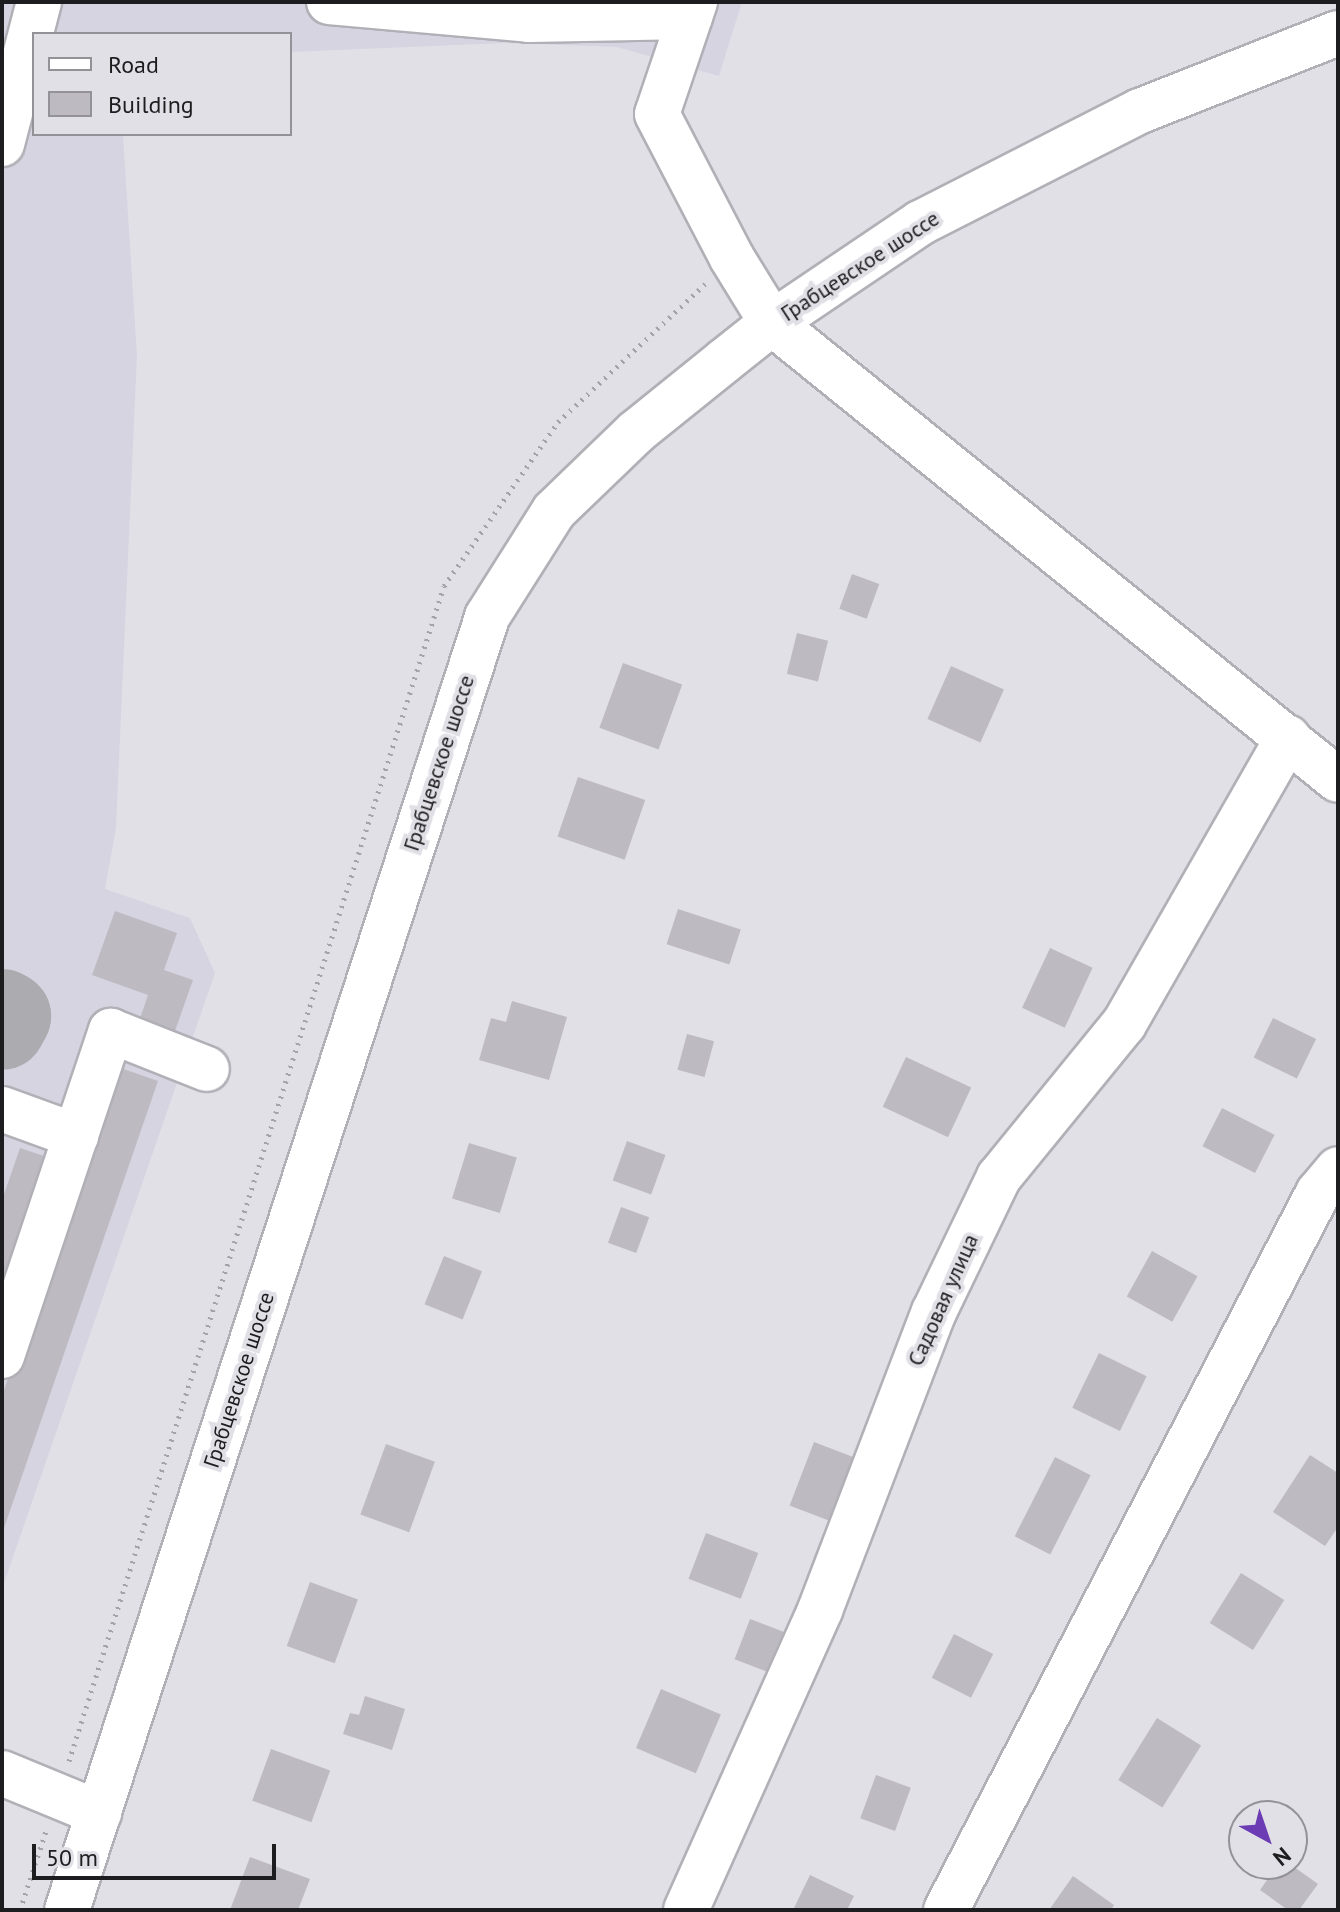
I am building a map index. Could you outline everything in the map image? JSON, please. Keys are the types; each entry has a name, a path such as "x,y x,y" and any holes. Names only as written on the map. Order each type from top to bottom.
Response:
{"street":[{"path":"2,144 39,2"},
{"path":"329,2 529,20 692,9 657,114 732,258 772,323 1157,637 1338,780"},
{"name":"Грабцевское шоссе","path":"67,1910 487,617 554,511 636,432 772,323 920,223 1140,111 1338,33"},
{"name":"Садовая улица","path":"686,1910 820,1610 934,1312 999,1177 1124,1024 1288,738"},
{"path":"2,1356 111,1031 207,1069"},
{"path":"2,1109 76,1136"},
{"path":"946,1910 1318,1193 1338,1169"},
{"path":"2,1773 99,1813"}],"shaded area":[{"path":"2,2 742,2 719,76 617,47 505,43 292,52 292,32 32,32 32,136 123,136 137,356 116,828 105,889 190,918 215,973 2,1589"}],"building":[{"path":"852,574 879,584 867,619 839,609"},
{"path":"797,633 828,641 818,681 787,674"},
{"path":"623,663 682,685 659,749 599,728"},
{"path":"951,666 1004,690 980,743 927,719"},
{"path":"578,777 645,800 625,860 557,837"},
{"path":"678,909 741,929 729,965 667,944"},
{"path":"115,911 177,933 164,970 193,980 170,1045 135,1033 148,995 92,975"},
{"path":"1050,948 1093,968 1065,1028 1022,1008"},
{"path":"512,1001 567,1017 549,1080 479,1060 491,1018 506,1022"},
{"path":"1273,1018 1316,1039 1297,1079 1254,1058"},
{"path":"687,1034 714,1041 704,1077 677,1070"},
{"path":"906,1057 971,1087 948,1137 883,1107"},
{"path":"115,1066 158,1081 2,1534 2,1396"},
{"path":"1222,1108 1275,1135 1255,1173 1202,1146"},
{"path":"627,1141 666,1155 651,1194 613,1180"},
{"path":"469,1143 517,1158 500,1213 452,1198"},
{"path":"20,1148 53,1159 2,1307 2,1200"},
{"path":"621,1207 649,1217 636,1253 608,1243"},
{"path":"1152,1251 1197,1276 1172,1322 1127,1296"},
{"path":"444,1256 482,1271 463,1320 425,1304"},
{"path":"1099,1353 1147,1376 1120,1431 1072,1408"},
{"path":"814,1442 855,1458 831,1521 790,1505"},
{"path":"386,1444 435,1462 409,1532 360,1514"},
{"path":"1310,1455 1338,1473 1338,1527 1325,1546 1273,1512"},
{"path":"1055,1457 1091,1475 1050,1554 1015,1536"},
{"path":"706,1533 758,1553 741,1599 688,1579"},
{"path":"1241,1573 1284,1600 1253,1650 1210,1623"},
{"path":"310,1582 358,1599 335,1663 287,1646"},
{"path":"750,1619 789,1634 774,1674 735,1659"},
{"path":"954,1634 993,1654 971,1698 932,1678"},
{"path":"661,1689 721,1714 696,1773 636,1748"},
{"path":"365,1696 405,1709 392,1750 343,1734 350,1713 359,1715"},
{"path":"1157,1718 1201,1746 1162,1807 1118,1780"},
{"path":"271,1749 330,1771 311,1822 252,1801"},
{"path":"876,1775 911,1788 895,1831 860,1818"},
{"path":"250,1857 310,1879 298,1910 230,1910"},
{"path":"810,1875 854,1896 847,1910 793,1910"},
{"path":"1073,1876 1114,1905 1111,1910 1049,1910"},
{"path":"1308,1877 1318,1884 1299,1910 1288,1910 1260,1890 1267,1880 1308,1880"}],"taxiway":[{"path":"2,1013 7,1016 2,1026"}]}
